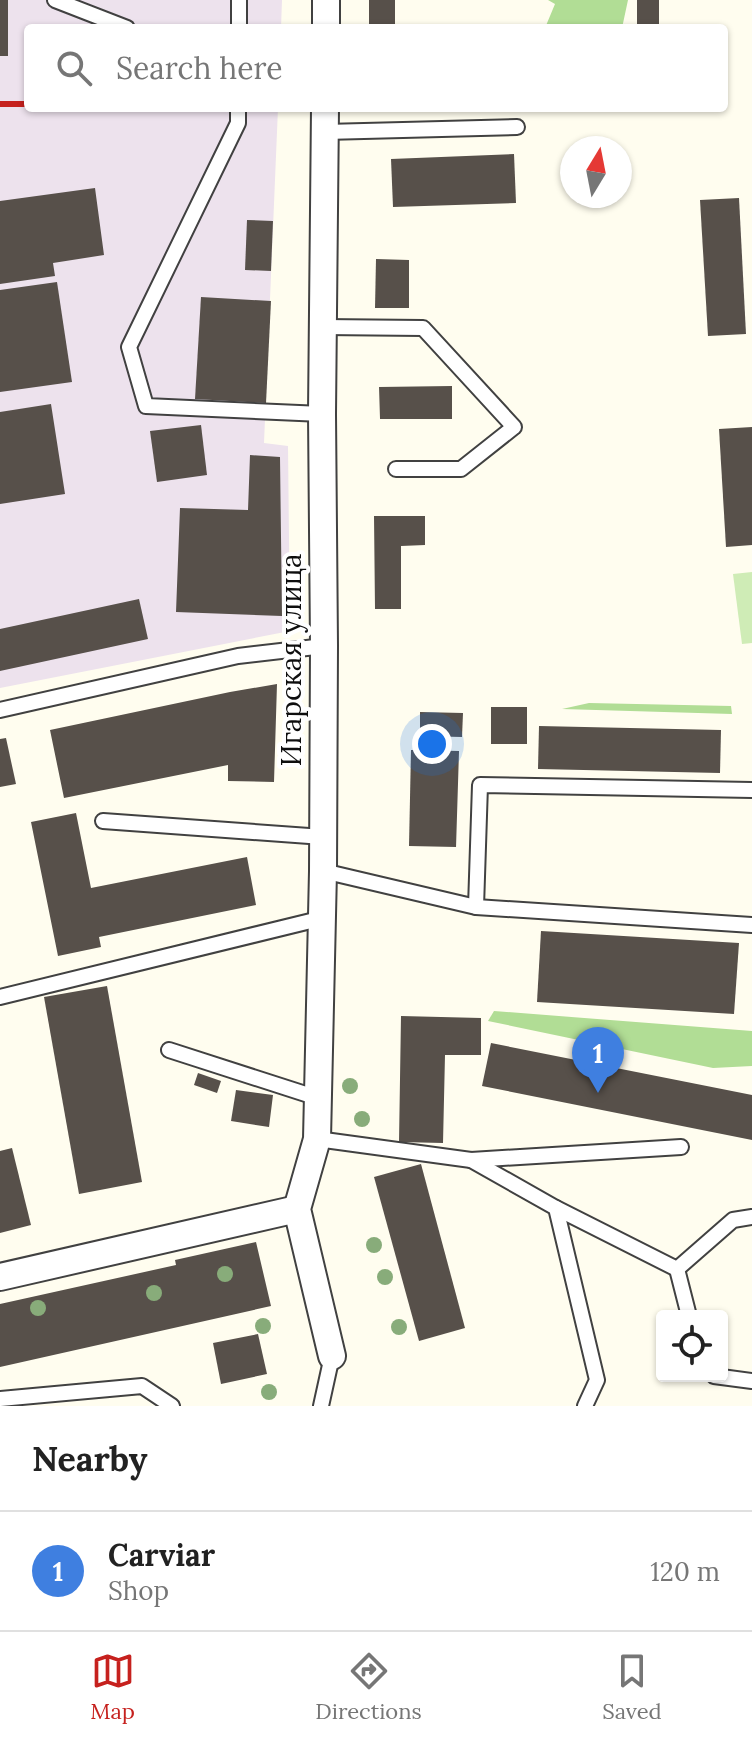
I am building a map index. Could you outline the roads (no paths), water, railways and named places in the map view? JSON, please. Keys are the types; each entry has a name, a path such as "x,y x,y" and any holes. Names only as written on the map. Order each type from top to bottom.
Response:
{"street":[{"path":"326,0 326,24"},
{"name":"Игарская улица","path":"325,120 323,918 317,1139 297,1209 332,1356"},
{"path":"0,1277 297,1209"}],"lane":[{"path":"55,0 117,24"},
{"path":"239,0 239,24"},
{"path":"238,112 238,123 129,347 146,406 322,414"},
{"path":"325,120 517,127"},
{"path":"323,327 423,328 514,427 461,469 396,469"},
{"path":"0,710 238,656 324,646"},
{"path":"476,907 480,785 752,790"},
{"path":"103,821 323,837"},
{"path":"323,871 476,907 752,925"},
{"path":"0,997 323,918"},
{"path":"169,1050 318,1098"},
{"path":"317,1139 471,1160 681,1147"},
{"path":"471,1160 556,1208 677,1269 687,1310"},
{"path":"556,1208 597,1380 585,1406"},
{"path":"677,1269 733,1220 752,1217"},
{"path":"321,1406 332,1356"},
{"path":"728,1378 752,1381"},
{"path":"0,1399 142,1386 172,1406"}],"railway":[{"path":"0,104 24,104"}],"place":[{"name":"Carviar","path":"598,1093"}]}
